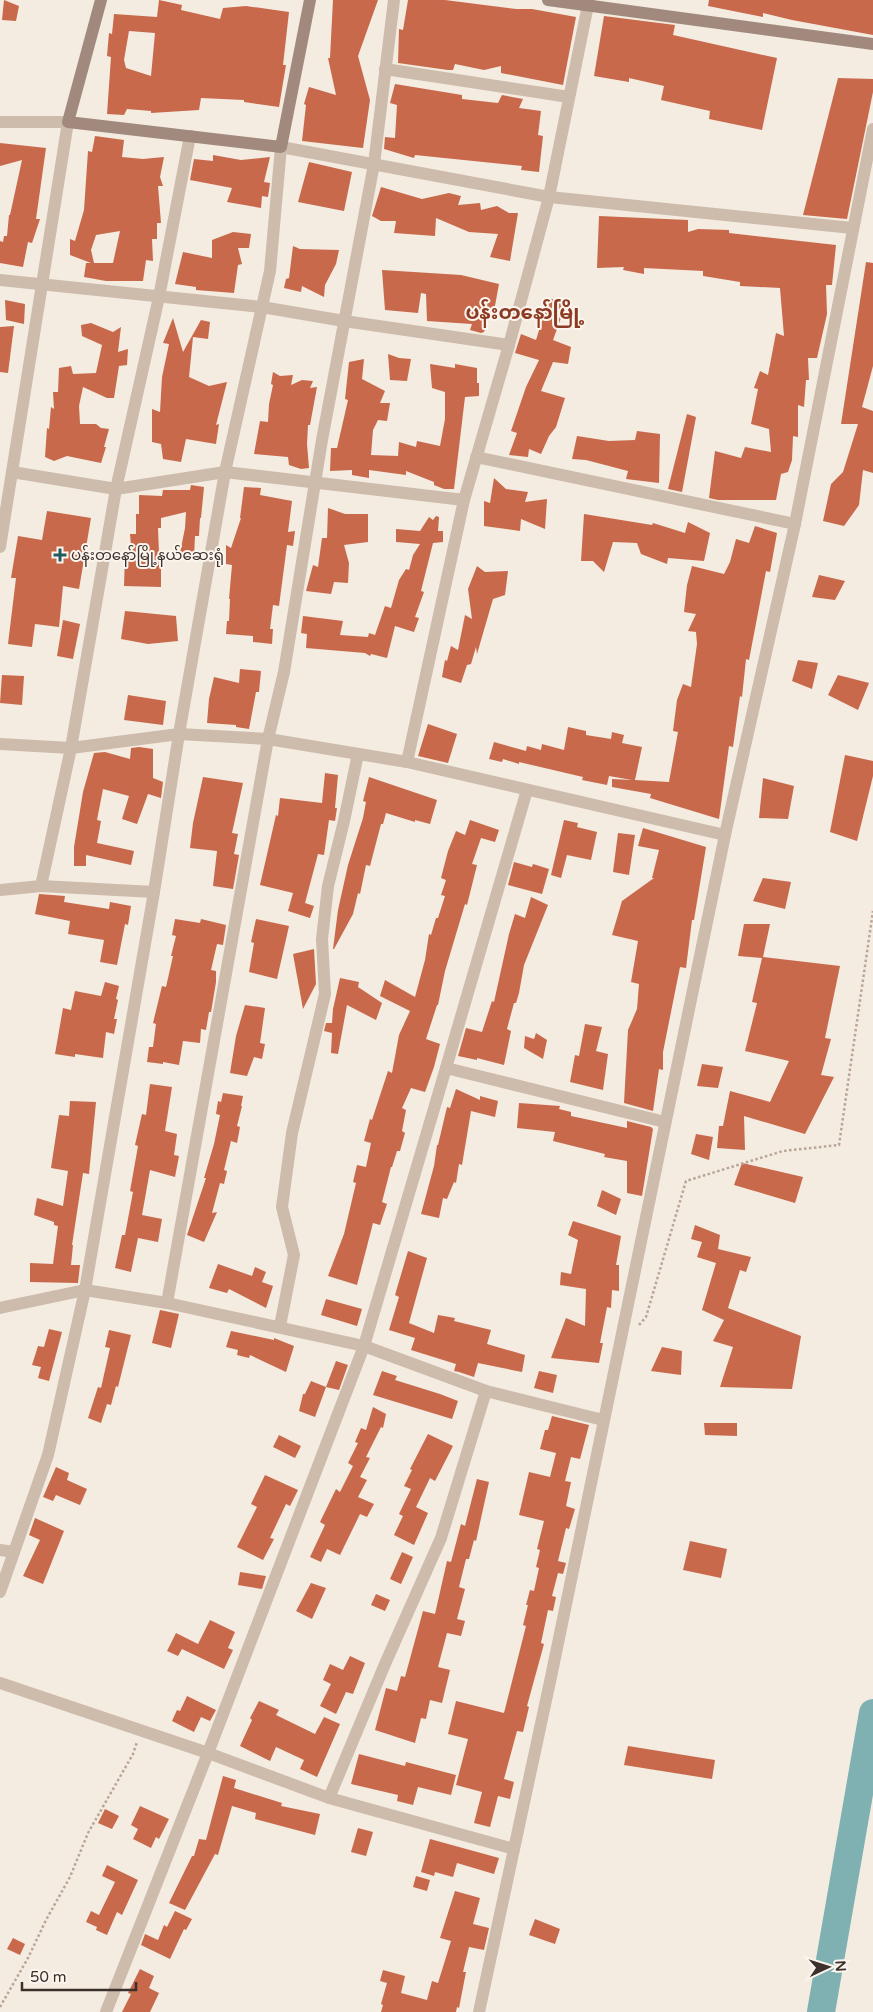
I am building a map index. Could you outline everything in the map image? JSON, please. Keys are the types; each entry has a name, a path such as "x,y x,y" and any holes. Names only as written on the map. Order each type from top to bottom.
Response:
{"street":[{"path":"0,547 68,122 101,0"},
{"path":"0,1592 48,1455 85,1290 225,472 270,271 281,147 310,0"},
{"path":"167,1303 268,739 284,672 322,440 374,164 394,0"},
{"path":"548,0 588,3 873,44"},
{"path":"407,762 464,500 549,197 588,3"},
{"path":"385,69 569,97"},
{"path":"0,122 68,122 281,147 549,197 852,228"},
{"path":"479,2012 725,835 795,524 873,129"},
{"path":"41,886 71,748 116,489 158,297 190,136"},
{"path":"0,280 262,307 509,345"},
{"path":"476,457 795,524"},
{"path":"12,472 116,489 225,472 464,500"},
{"path":"0,744 71,748 179,734 268,739 407,762 725,835"},
{"path":"280,1326 294,1255 282,1207 292,1133 325,994 322,939 328,886 358,754"},
{"path":"106,2012 208,1753 364,1346 527,790"},
{"path":"0,890 41,886 154,892"},
{"path":"446,1068 665,1122"},
{"path":"0,1308 85,1290 167,1303 280,1326 364,1346 486,1391 603,1420"},
{"path":"329,1798 385,1664 441,1538 486,1391"},
{"path":"0,1550 14,1552"},
{"path":"0,1683 208,1753 329,1798 514,1849"}],"path":[{"path":"634,1332 646,1316 686,1181 783,1151 839,1145 873,911"},
{"path":"0,2007 70,1877 88,1833 133,1754 140,1731"}],"building":[{"path":"4,0 19,6 16,21 2,20"},
{"path":"159,0 182,5 181,10 220,19 223,8 246,6 289,12 283,65 286,65 279,107 244,102 244,100 201,98 199,110 151,113 151,111 127,109 124,115 107,114 111,57 107,56 109,33 112,34 114,14 157,17","holes":["129,31 155,33 151,76 126,68 124,60"]},
{"path":"333,0 378,0 358,56 370,100 363,148 302,141 306,105 304,104 309,87 336,95 328,58 330,58"},
{"path":"408,0 445,0 516,9 532,9 576,17 563,85 501,73 501,66 484,70 455,64 453,70 448,70 398,63 399,29 403,30"},
{"path":"709,0 873,0 873,35 763,13 763,17 708,6"},
{"path":"604,16 675,25 673,35 777,58 762,130 709,119 710,111 661,100 664,86 629,78 629,82 594,76"},
{"path":"838,78 873,79 873,92 847,219 803,215"},
{"path":"395,84 462,95 462,99 498,103 502,95 523,99 519,108 541,111 538,135 543,136 539,172 521,170 522,166 415,155 414,158 384,149 385,137 395,138 397,105 390,103"},
{"path":"95,136 124,140 122,157 143,159 164,157 160,177 163,186 158,186 161,223 157,223 157,239 152,239 153,261 146,260 143,281 106,281 84,277 86,263 91,263 70,255 70,239 75,241 84,210 88,151 92,152","holes":["120,231 113,263 94,263 91,250 96,235"]},
{"path":"0,143 46,148 36,219 40,219 32,243 28,242 23,267 0,263 0,241 3,242 4,236 7,236 9,215 22,160 0,166"},
{"path":"213,155 241,160 270,157 264,182 270,183 268,197 262,196 261,208 227,202 232,188 190,180 194,159 213,161"},
{"path":"309,162 352,172 344,211 298,202"},
{"path":"381,187 422,199 449,193 461,196 458,205 480,203 481,210 497,206 509,213 518,213 510,261 490,257 498,234 469,232 436,218 435,236 394,233 396,221 381,221 372,216"},
{"path":"599,216 688,220 688,232 698,229 729,230 729,233 836,245 832,285 826,285 827,314 817,358 808,358 809,380 806,380 804,407 798,405 798,437 793,436 792,460 788,472 781,474 776,500 718,500 709,498 715,451 741,458 745,447 771,452 769,429 751,424 758,389 754,388 760,371 768,375 776,333 784,336 780,288 740,286 740,282 703,276 703,271 644,268 644,274 623,270 624,267 597,268"},
{"path":"233,232 251,234 249,248 238,248 242,264 238,265 234,293 196,290 196,287 175,284 183,252 212,258 212,240"},
{"path":"293,246 300,249 339,250 336,264 325,285 324,297 302,286 301,292 284,288 286,279 289,278"},
{"path":"866,262 873,263 873,366 862,407 873,411 873,473 863,470 859,505 844,526 823,521 831,484 843,472 858,424 841,424"},
{"path":"382,270 461,275 499,284 494,311 491,310 484,332 470,330 472,324 427,321 426,294 421,293 418,313 385,310"},
{"path":"549,298 566,304 553,340 571,347 568,364 553,362 541,391 565,398 556,427 549,436 541,454 529,449 528,457 509,455 517,433 511,431 526,387 539,360 515,353 521,334 536,340"},
{"path":"5,300 25,304 24,324 6,320"},
{"path":"173,318 183,352 201,320 210,322 208,339 193,337 189,377 209,386 227,382 216,425 219,424 216,444 186,439 181,462 163,459 161,444 152,442 152,409 160,412 162,377 169,344 163,343"},
{"path":"91,323 113,332 121,327 118,352 128,349 127,365 119,366 114,398 107,398 83,387 79,406 80,424 96,424 101,428 109,429 104,447 106,447 101,463 67,456 54,461 45,457 51,407 54,409 53,392 58,392 59,368 71,366 73,374 96,373 102,345 82,336 81,325"},
{"path":"14,326 8,373 0,372 0,327"},
{"path":"388,354 399,358 411,359 407,381 390,380"},
{"path":"364,359 362,379 385,391 380,403 390,403 387,421 378,420 373,430 371,455 398,456 399,442 416,447 417,441 440,446 445,419 445,392 432,388 430,364 455,368 455,364 477,368 479,396 465,397 454,489 444,489 434,485 434,482 406,471 406,475 369,470 369,478 352,475 352,470 330,471 331,448 337,448 348,400 345,399 349,362"},
{"path":"273,372 280,376 293,375 291,385 302,380 313,381 310,388 317,387 310,425 308,425 309,468 301,469 289,465 288,457 254,454 260,421 268,422"},
{"path":"687,414 696,417 682,492 668,489"},
{"path":"637,431 660,434 659,483 626,479 628,471 586,460 572,459 577,436 609,441 635,440"},
{"path":"494,478 506,489 528,492 525,502 547,499 545,529 521,519 520,531 484,526 484,501 490,503"},
{"path":"191,485 204,487 199,536 195,536 194,557 179,558 186,512 161,518 161,528 158,528 159,553 161,554 161,587 124,586 125,554 132,557 130,534 136,534 136,514 139,514 139,495 162,496 163,490 190,490"},
{"path":"244,487 261,488 260,495 292,501 288,532 295,531 293,546 287,545 279,606 273,605 270,629 273,629 272,644 253,642 253,636 226,634 227,621 229,621 232,565 226,564 226,545 231,548 241,518"},
{"path":"328,508 345,514 368,514 368,542 344,545 349,563 348,583 334,582 331,594 306,591 313,565 318,567 322,538 327,538"},
{"path":"47,511 91,518 79,589 63,586 59,627 35,624 32,647 8,644 16,578 11,578 18,536 42,540"},
{"path":"584,514 652,525 653,523 685,533 688,522 710,533 704,561 668,558 667,564 641,554 637,543 613,542 604,572 593,561 581,561"},
{"path":"436,516 439,517 438,531 443,531 443,542 433,543 421,591 424,592 415,617 419,618 414,632 395,626 387,658 371,654 370,656 365,653 306,648 307,634 301,633 303,616 343,621 340,635 368,637 369,633 375,635 385,606 391,608 399,580 406,569 409,570 413,555 420,544 396,542 396,529 420,531 429,517 433,520"},
{"path":"755,526 777,533 770,572 766,571 749,660 746,659 742,697 740,696 733,747 729,746 719,819 650,798 651,794 612,787 612,779 632,780 609,776 607,785 582,780 583,777 519,762 519,764 503,759 502,762 489,759 494,742 526,751 527,746 541,750 542,744 564,750 568,727 586,731 586,735 611,739 612,732 624,735 622,743 642,747 635,780 669,782 678,732 673,731 677,700 683,684 691,687 697,644 696,632 688,631 696,614 684,612 687,585 692,566 724,574 730,562 736,539 749,543"},
{"path":"477,566 485,572 508,571 505,595 493,599 477,654 476,647 471,664 467,665 461,683 442,677 445,660 447,661 451,646 458,650 465,615 472,619 468,589"},
{"path":"819,575 845,581 835,600 812,597"},
{"path":"125,611 176,616 178,641 148,644 121,639"},
{"path":"63,620 80,624 73,659 57,656"},
{"path":"798,660 818,663 812,689 792,681"},
{"path":"240,669 261,671 259,692 256,692 249,729 236,727 236,725 207,723 209,699 214,677 239,683"},
{"path":"2,675 24,676 22,705 0,703"},
{"path":"838,675 869,683 858,710 828,695"},
{"path":"128,695 166,701 163,725 124,720"},
{"path":"428,724 457,734 448,763 418,756"},
{"path":"131,748 153,749 153,778 163,782 161,798 148,794 137,824 122,819 129,796 103,789 97,820 101,821 97,843 134,851 131,865 86,855 86,866 74,866 74,847 83,792 94,753 105,752 130,759"},
{"path":"845,755 873,761 873,776 857,841 830,832"},
{"path":"325,773 338,775 335,808 337,808 335,821 329,820 324,855 318,854 305,903 314,906 310,918 288,911 293,893 260,885 276,815 278,816 280,798 322,803"},
{"path":"203,777 243,783 232,833 238,834 234,854 239,855 233,889 213,886 217,851 190,848 193,823"},
{"path":"369,777 437,800 430,824 415,820 415,822 386,813 383,824 381,824 370,866 366,865 360,894 358,893 353,914 333,949 338,910 348,865 363,818 366,802 363,801"},
{"path":"763,778 794,786 788,819 759,818"},
{"path":"470,820 499,830 495,842 481,838 472,864 477,865 467,905 465,904 445,971 438,1005 426,1039 440,1044 434,1067 425,1092 411,1088 402,1108 406,1110 402,1131 405,1133 400,1151 397,1151 391,1167 382,1202 387,1204 380,1225 373,1223 357,1285 328,1276 344,1234 356,1183 353,1182 357,1165 366,1167 371,1143 364,1141 370,1119 372,1120 388,1071 392,1073 399,1035 410,1011 380,996 385,980 415,997 425,960 429,934 431,935 445,896 441,895 446,880 441,878 448,851 456,831 465,835"},
{"path":"564,820 578,823 577,827 597,832 591,860 567,855 561,878 551,875"},
{"path":"643,828 706,847 694,920 692,920 686,968 680,967 663,1052 663,1070 659,1069 653,1111 624,1103 628,1030 637,1009 639,984 631,982 638,941 612,935 622,901 654,878 652,878 659,850 638,846"},
{"path":"618,833 635,835 629,875 613,872"},
{"path":"514,862 532,867 533,864 549,869 542,894 508,885"},
{"path":"763,878 791,882 785,909 753,901"},
{"path":"39,894 65,896 64,902 109,909 110,902 131,906 128,925 125,924 117,965 100,962 104,940 68,934 70,921 35,914"},
{"path":"531,897 548,905 524,965 519,993 516,1003 514,1003 507,1029 511,1031 504,1065 477,1058 477,1060 458,1056 466,1028 482,1032 492,1001 494,1002 515,914 525,918"},
{"path":"175,919 200,923 201,919 226,925 223,945 217,944 211,970 216,971 216,982 206,1030 201,1029 200,1043 183,1041 179,1065 147,1062 149,1047 153,1047 156,1024 153,1023 162,986 166,987 173,956 171,956 176,936 172,935"},
{"path":"256,919 289,926 277,979 249,972 254,943 251,942"},
{"path":"744,924 770,924 763,957 840,966 825,1038 831,1039 821,1075 834,1077 805,1134 744,1116 745,1150 717,1148 719,1126 723,1126 730,1091 770,1102 789,1061 745,1051 757,1003 752,1002 762,958 738,956"},
{"path":"314,949 316,984 303,1009 293,954"},
{"path":"340,978 359,982 358,987 382,1003 376,1020 347,1005 338,1054 331,1053 332,1033 324,1031 326,1023 332,1023"},
{"path":"105,982 119,986 116,999 118,1000 114,1019 117,1019 114,1034 106,1032 103,1058 75,1054 75,1057 55,1054 63,1008 71,1010 75,991 101,996"},
{"path":"245,1005 265,1008 260,1043 265,1044 262,1059 254,1057 247,1076 230,1073 236,1036"},
{"path":"585,1024 602,1027 596,1051 608,1054 603,1090 570,1082 575,1055 579,1056"},
{"path":"536,1033 547,1040 543,1059 524,1048 525,1036 534,1039"},
{"path":"702,1064 723,1067 718,1088 697,1086"},
{"path":"150,1084 172,1087 165,1131 177,1134 174,1155 179,1156 175,1177 150,1170 142,1215 162,1219 158,1242 138,1238 131,1272 115,1268 122,1235 125,1235 133,1192 130,1191 138,1146 135,1145 142,1114 146,1115"},
{"path":"456,1089 480,1100 480,1096 498,1101 495,1117 471,1111 462,1165 459,1164 456,1183 454,1182 447,1199 443,1198 439,1218 421,1214 447,1107 450,1108"},
{"path":"223,1093 243,1096 237,1126 240,1127 237,1143 231,1141 224,1170 227,1171 224,1184 220,1183 212,1213 217,1212 204,1242 187,1235 206,1178 204,1178 220,1115 216,1114 218,1101 221,1102"},
{"path":"70,1101 96,1102 89,1174 83,1173 72,1245 71,1265 80,1265 78,1283 30,1282 30,1263 53,1264 58,1226 54,1225 54,1222 34,1215 37,1198 63,1206 68,1171 51,1168 59,1115 69,1116"},
{"path":"519,1103 560,1106 559,1109 571,1112 571,1116 627,1128 627,1121 651,1127 653,1129 642,1196 627,1193 627,1161 604,1157 605,1154 553,1141 555,1132 517,1128"},
{"path":"696,1134 713,1137 709,1160 691,1154"},
{"path":"742,1163 803,1177 795,1203 734,1185"},
{"path":"602,1190 621,1199 616,1215 597,1206"},
{"path":"573,1221 621,1236 616,1265 619,1265 619,1291 612,1290 611,1308 607,1307 600,1343 603,1343 599,1363 551,1358 566,1318 585,1326 586,1289 560,1285 561,1272 571,1274 578,1240 568,1235"},
{"path":"695,1225 720,1235 718,1249 751,1257 746,1272 740,1270 728,1308 801,1336 792,1389 720,1387 733,1347 713,1341 724,1320 702,1310 716,1263 697,1257 702,1242 691,1239"},
{"path":"408,1251 427,1258 409,1323 434,1333 438,1315 455,1318 454,1321 491,1330 487,1344 525,1355 522,1372 478,1363 474,1377 454,1371 456,1364 411,1350 415,1338 389,1330 399,1297 395,1295"},
{"path":"218,1264 252,1276 255,1267 266,1272 262,1282 273,1286 266,1308 229,1289 227,1293 209,1288"},
{"path":"326,1299 362,1309 357,1326 321,1315"},
{"path":"160,1310 179,1314 171,1348 152,1343"},
{"path":"49,1329 62,1332 49,1381 38,1378 41,1367 32,1365 38,1346 44,1347"},
{"path":"109,1330 131,1335 118,1387 116,1386 111,1405 107,1404 101,1423 88,1418 98,1387 101,1388 110,1348 105,1347"},
{"path":"231,1331 274,1340 274,1338 294,1346 286,1372 250,1355 249,1358 237,1355 238,1350 226,1347"},
{"path":"662,1347 682,1351 681,1375 651,1371"},
{"path":"336,1361 348,1365 339,1390 326,1387"},
{"path":"382,1371 397,1376 395,1380 458,1401 452,1419 373,1395"},
{"path":"539,1371 557,1375 553,1393 534,1388"},
{"path":"311,1381 326,1387 315,1417 299,1411 303,1394 305,1394"},
{"path":"373,1407 386,1414 383,1428 381,1427 366,1457 370,1458 360,1477 367,1480 358,1497 374,1504 367,1517 360,1514 340,1555 327,1549 321,1562 310,1557 325,1525 320,1522 336,1489 340,1492 353,1466 348,1463 358,1443 355,1442 361,1428 366,1430"},
{"path":"552,1416 589,1425 580,1459 571,1457 565,1481 571,1482 566,1506 575,1509 569,1529 566,1528 558,1561 566,1563 563,1574 558,1573 552,1596 556,1597 553,1611 548,1610 541,1643 544,1644 527,1706 529,1707 523,1732 517,1731 504,1779 514,1782 510,1799 498,1796 490,1827 474,1823 482,1792 456,1785 468,1739 448,1734 456,1701 504,1713 526,1626 523,1625 528,1605 526,1605 530,1590 534,1591 539,1568 536,1567 540,1550 537,1549 544,1521 519,1515 529,1472 550,1477 556,1453 540,1449 545,1430 548,1430"},
{"path":"704,1423 737,1423 737,1436 705,1435"},
{"path":"428,1434 453,1446 435,1481 430,1478 416,1507 428,1513 414,1545 394,1535 403,1516 399,1514 411,1489 404,1486 412,1470 410,1469"},
{"path":"279,1435 301,1446 295,1458 273,1447"},
{"path":"56,1467 69,1473 67,1480 87,1489 80,1505 56,1495 53,1501 43,1497"},
{"path":"265,1475 298,1490 290,1506 286,1504 270,1538 274,1539 263,1560 237,1547 257,1507 251,1504"},
{"path":"477,1479 489,1482 476,1541 474,1540 469,1559 466,1559 459,1587 465,1589 457,1619 465,1621 461,1636 447,1633 438,1667 450,1670 442,1703 430,1700 426,1719 421,1718 415,1743 375,1730 386,1688 397,1691 401,1676 405,1677 423,1611 435,1614 447,1561 451,1562 461,1524 465,1526"},
{"path":"35,1518 64,1531 43,1584 23,1576 40,1540 29,1535"},
{"path":"690,1541 727,1549 721,1578 683,1570"},
{"path":"402,1552 413,1557 401,1584 390,1579"},
{"path":"240,1572 266,1576 262,1589 238,1585"},
{"path":"311,1583 326,1588 312,1619 296,1611"},
{"path":"376,1594 390,1600 385,1611 371,1605"},
{"path":"210,1620 235,1632 228,1648 233,1650 224,1669 182,1649 178,1656 167,1651 176,1633 198,1644"},
{"path":"350,1656 365,1663 353,1694 346,1692 336,1714 320,1706 331,1684 323,1680 330,1664 343,1670"},
{"path":"187,1696 216,1710 210,1721 201,1717 194,1732 172,1721 177,1710 180,1711"},
{"path":"259,1701 279,1710 276,1715 315,1734 324,1717 340,1724 317,1777 300,1769 304,1760 276,1747 270,1761 240,1746 252,1720 250,1718"},
{"path":"628,1746 715,1760 712,1779 624,1765"},
{"path":"359,1754 405,1766 406,1762 456,1775 451,1795 418,1787 413,1805 397,1801 398,1795 351,1784"},
{"path":"223,1776 236,1780 234,1788 282,1803 281,1806 320,1814 315,1835 255,1819 256,1813 232,1806 218,1855 215,1854 185,1910 169,1903 192,1856 194,1856 199,1839 206,1840"},
{"path":"140,1806 169,1819 159,1839 156,1837 151,1848 133,1839 138,1829 131,1825"},
{"path":"105,1809 119,1816 112,1829 98,1823"},
{"path":"358,1828 373,1832 366,1856 351,1852"},
{"path":"430,1839 499,1858 494,1874 457,1863 453,1877 435,1872 434,1876 421,1872"},
{"path":"107,1865 138,1880 122,1915 117,1912 107,1935 96,1930 97,1927 86,1922 91,1911 99,1915 115,1882 102,1876"},
{"path":"416,1876 430,1880 427,1891 413,1887"},
{"path":"455,1891 480,1898 473,1924 489,1928 484,1950 469,1947 463,1972 466,1972 459,2008 457,2007 456,2012 381,2012 383,2005 381,2004 387,1983 380,1981 383,1970 405,1976 401,1993 427,2000 432,1981 438,1983 451,1941 440,1938"},
{"path":"175,1911 192,1919 186,1930 184,1929 170,1959 141,1945 145,1934 158,1940 164,1925 167,1927"},
{"path":"535,1919 560,1929 555,1944 529,1935"},
{"path":"13,1938 25,1944 20,1955 7,1949"},
{"path":"140,1969 154,1976 149,1988 159,1993 150,2012 122,2012 131,1994 128,1993"}],"waterway":[{"path":"821,2012 873,1713"}],"place":[{"name":"ပန်းတနော်မြို့နယ်ဆေးရုံ","path":"60,555"}],"district":[{"name":"ပန်းတနော်မြို့","path":"525,313"}]}
